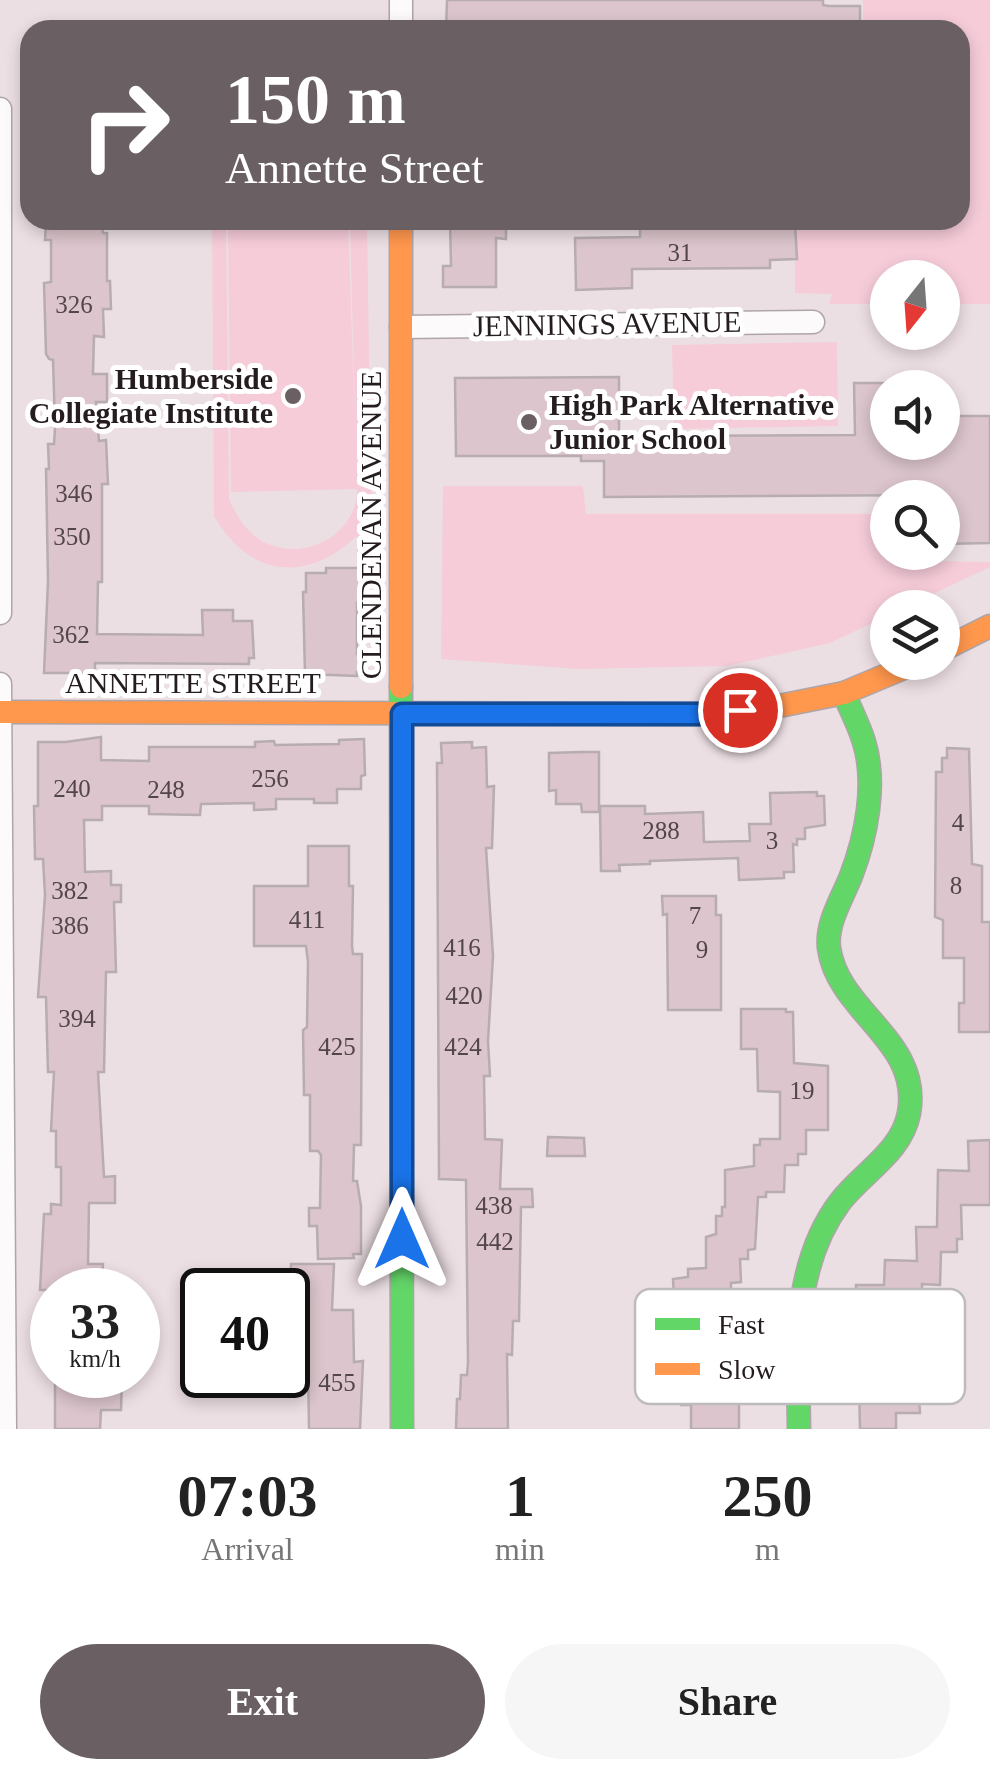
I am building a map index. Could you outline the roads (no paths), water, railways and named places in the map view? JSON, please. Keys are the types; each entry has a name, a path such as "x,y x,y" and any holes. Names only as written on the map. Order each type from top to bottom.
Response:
{"street":[{"path":"0,110 0,613"},
{"name":"CLENDENAN AVENUE","path":"401,230 402,1429"},
{"name":"JENNINGS AVENUE","path":"401,327 812,322"},
{"path":"960,641 990,626"},
{"name":"ANNETTE STREET","path":"1,712 706,714 774,707 844,693 875,680"},
{"path":"0,684 5,1429"},
{"path":"804,1289 810,1263 838,1204 905,1127 911,1098 900,1056 882,1026 836,971 830,950 833,922 858,855 868,773 865,744 844,693"},
{"path":"799,1404 799,1429"}],"place":[{"name":"Humberside Collegiate Institute","path":"293,396"},
{"name":"High Park Alternative Junior School","path":"529,422"}]}
